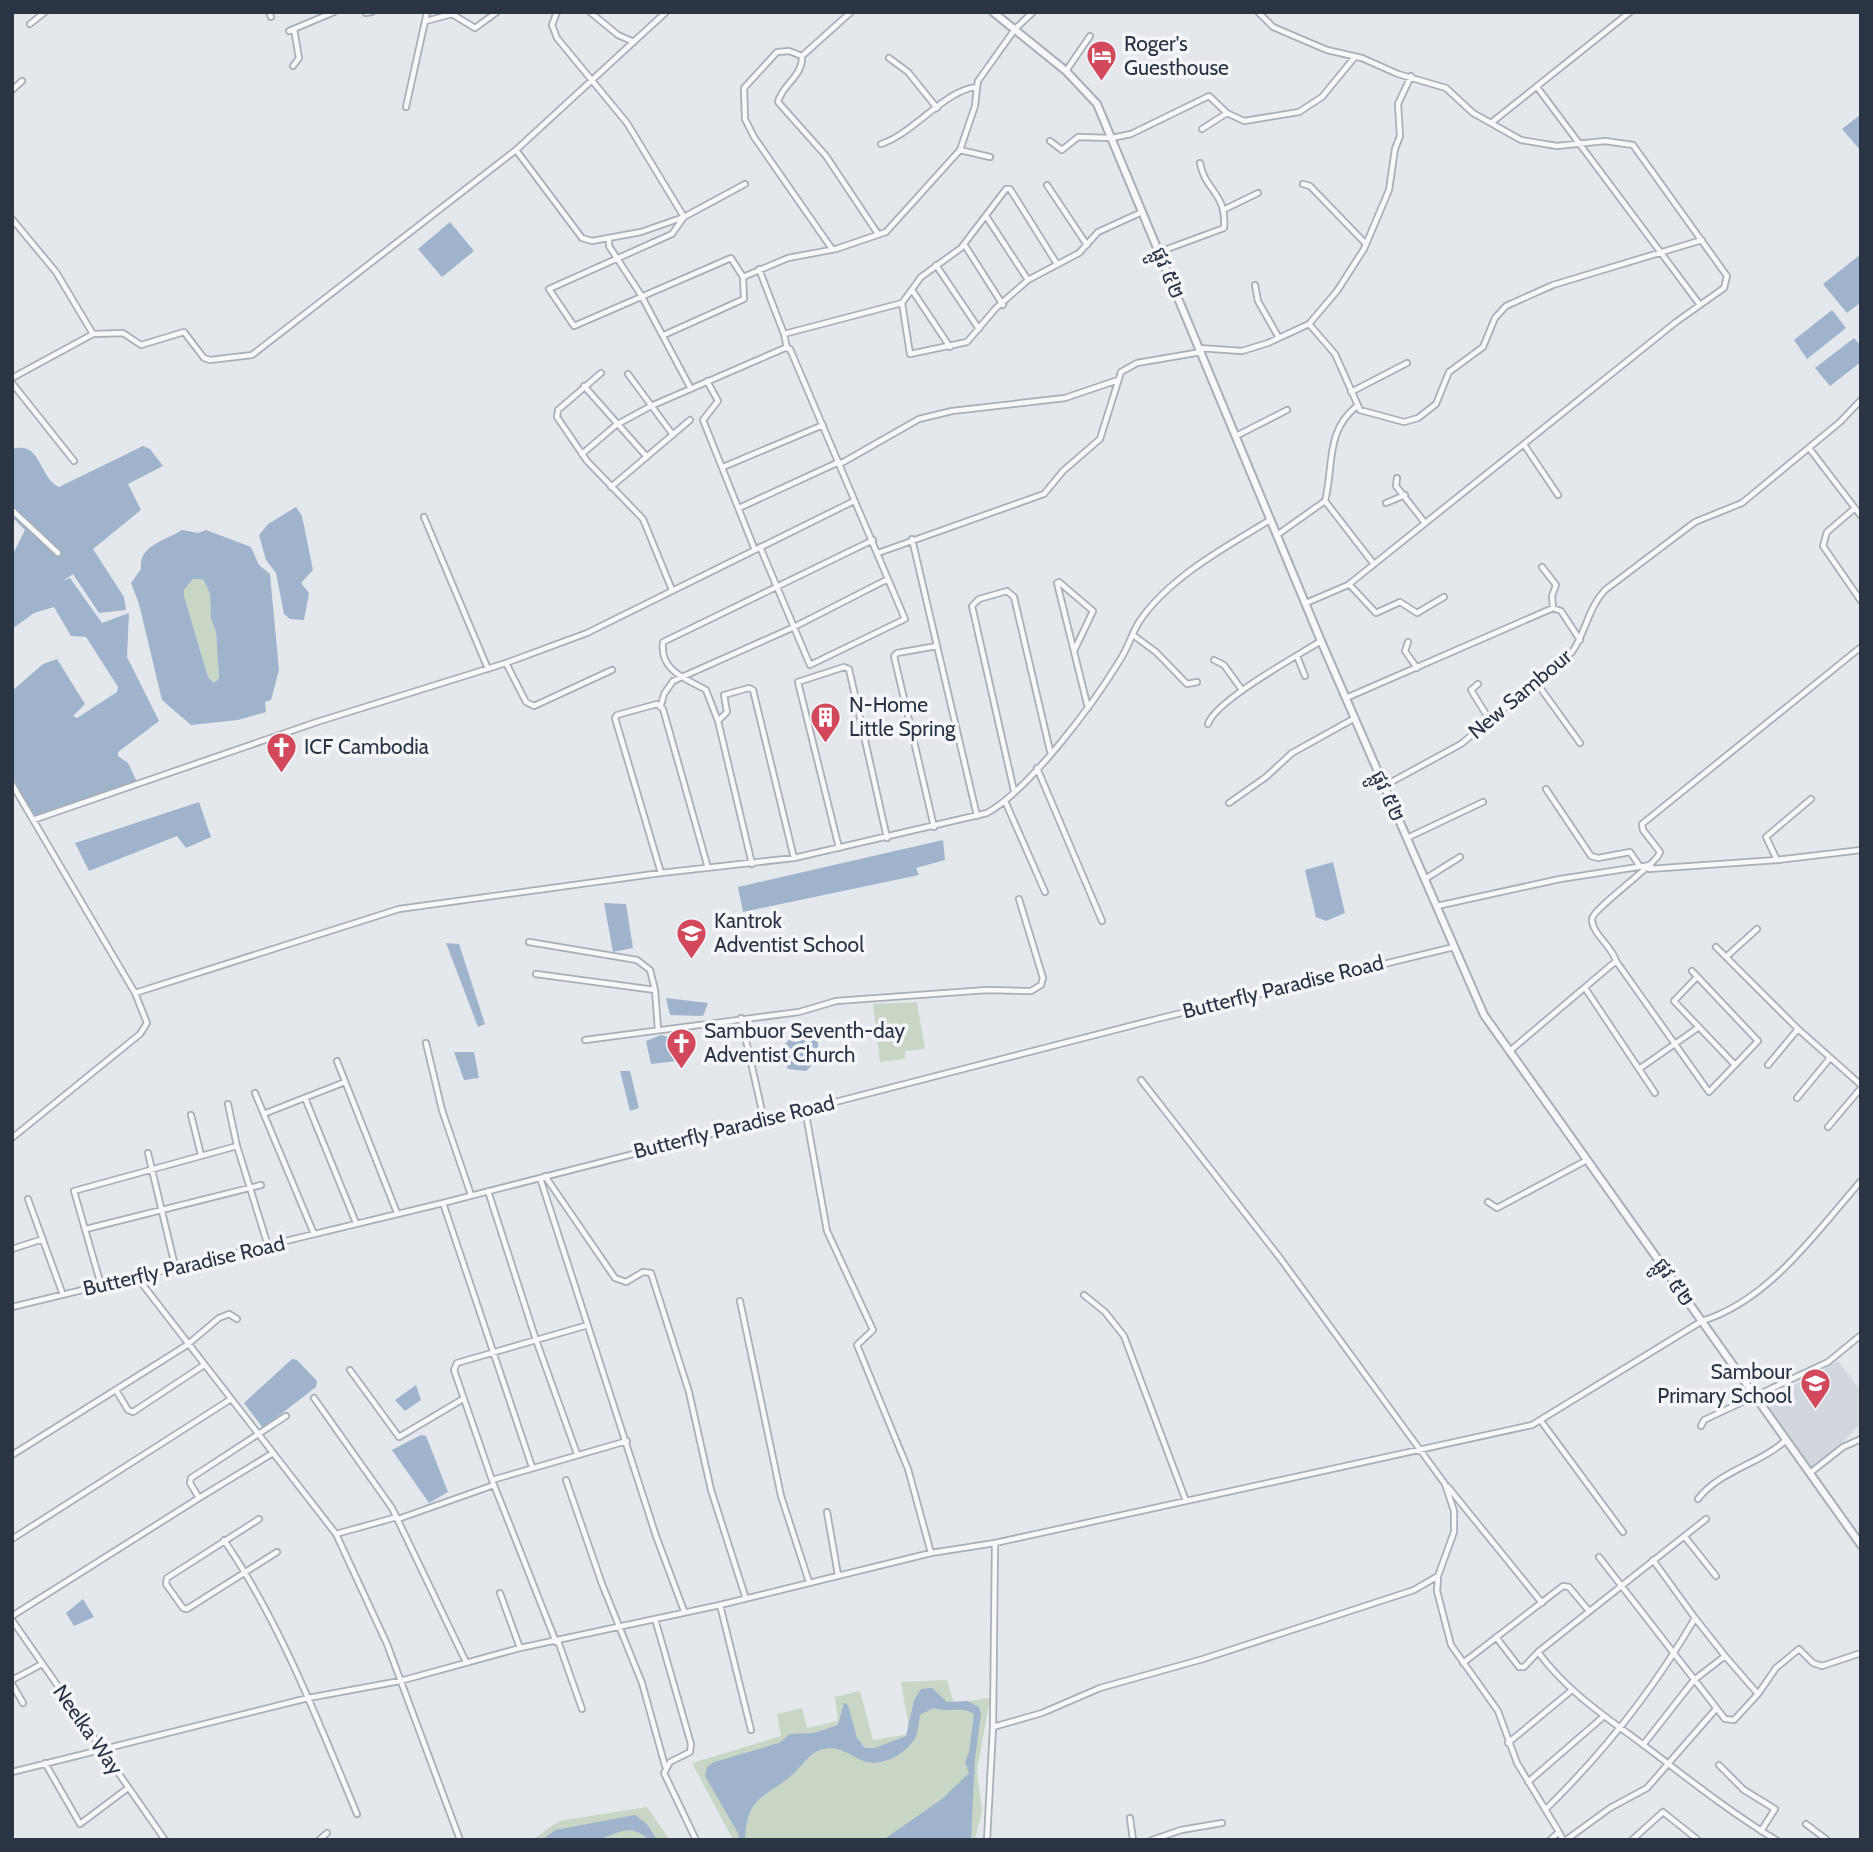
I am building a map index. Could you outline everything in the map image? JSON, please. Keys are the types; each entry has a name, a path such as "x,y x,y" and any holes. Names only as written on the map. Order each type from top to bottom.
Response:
{"street":[{"path":"30,24 45,12"},
{"path":"293,66 299,58 292,30 334,12"},
{"path":"366,13 372,12"},
{"path":"406,107 427,12"},
{"path":"426,21 452,15 475,28 497,12"},
{"path":"557,12 553,20 554,32 627,123 684,218"},
{"path":"590,12 618,35 635,42"},
{"path":"74,461 12,381 93,334 123,333 141,345 184,332 204,358 210,360 252,355 516,150 666,12"},
{"path":"851,12 802,56 801,70 778,102 826,156 878,234"},
{"name":"ផ្លូវ ៥២","path":"993,12 1066,71 1097,104 1321,641 1485,1015 1861,1545"},
{"path":"743,277 801,255 832,249 878,234 891,226 960,150 975,106 978,80 1015,29 1033,12"},
{"path":"1258,12 1273,27 1327,50 1446,88 1473,113 1521,139 1557,146 1614,141 1633,145 1727,276 1728,282 1349,584 1306,603"},
{"path":"1491,123 1630,12"},
{"path":"1066,71 1090,36"},
{"path":"802,56 789,51 776,52 744,88 743,105 754,138 832,249"},
{"path":"1050,141 1062,150 1078,137 1112,138 1131,134 1204,96 1213,98 1227,113 1244,121 1299,112 1322,96 1354,57"},
{"path":"889,58 908,72 937,108"},
{"path":"878,553 1044,494 1062,471 1100,439 1123,371 1137,363 1200,350 1242,351 1308,324 1337,291 1366,244 1389,190 1395,149 1400,136 1398,104 1411,76"},
{"path":"12,90 22,81"},
{"path":"881,145 895,140 960,93 977,87"},
{"path":"1537,87 1700,305"},
{"path":"1202,129 1227,113"},
{"path":"516,150 582,238 592,241 641,232 684,218 745,184"},
{"path":"960,150 990,157"},
{"path":"1159,252 1222,230 1225,224 1218,193 1202,176 1200,163"},
{"path":"1303,184 1310,186 1366,244"},
{"path":"1047,185 1087,245"},
{"path":"784,334 902,303 936,265 964,244 1010,189 1057,264"},
{"path":"1223,210 1258,192"},
{"path":"902,303 910,354 967,342 1028,280 1087,245 1098,232 1142,212"},
{"path":"986,216 1028,280"},
{"path":"664,334 744,299 743,277 734,261 728,257 574,326 549,289 615,257 672,234 684,218"},
{"path":"12,219 56,272 93,334"},
{"path":"609,238 608,246 664,334 691,388"},
{"path":"1308,324 1335,354 1357,406 1366,413 1405,422 1418,418 1436,404 1449,372 1483,347 1495,318 1506,306 1553,285 1702,240"},
{"path":"964,244 1003,305"},
{"path":"936,265 979,329"},
{"path":"707,381 718,401 703,420 739,508 810,665 902,622 905,616 793,354 788,349 759,270"},
{"path":"1255,285 1258,301 1279,338"},
{"path":"912,290 950,347"},
{"path":"582,454 615,425 651,406 788,349"},
{"path":"1351,392 1407,363"},
{"path":"601,373 556,414 582,454 643,519 672,590"},
{"path":"628,374 673,435"},
{"path":"739,508 839,463 919,419 952,411 1021,406 1065,398 1119,380"},
{"path":"584,386 615,425 647,457"},
{"name":"New Sambour","path":"1384,786 1442,757 1536,682 1572,652 1580,640 1593,603 1605,590 1695,522 1742,503 1840,422 1861,400"},
{"path":"1357,406 1345,415 1331,444 1325,501 1373,563"},
{"path":"1236,436 1287,410"},
{"path":"611,487 690,420"},
{"path":"723,467 823,425"},
{"path":"1525,446 1558,495"},
{"path":"1808,448 1861,516"},
{"path":"1397,478 1395,484 1424,523"},
{"path":"1386,503 1405,495"},
{"path":"33,820 317,722 488,669 587,634 854,500"},
{"path":"1277,535 1325,501"},
{"path":"1854,508 1827,532 1824,546 1861,601"},
{"path":"12,510 58,553"},
{"path":"424,517 488,669"},
{"path":"135,993 398,909 661,873 794,858 977,817 1005,802 1088,709 1140,621 1175,586 1213,554 1271,520"},
{"path":"752,864 718,721 706,690 681,678 667,664 661,645 665,639 873,540"},
{"path":"912,540 977,817"},
{"path":"1542,567 1556,585 1551,599 1553,608"},
{"path":"708,869 661,705 668,686 888,579"},
{"path":"1074,651 1093,611 1059,582 1057,583 1088,709"},
{"path":"1349,584 1376,614 1400,602 1417,613 1444,597"},
{"path":"1014,792 972,606 979,599 1007,591 1014,597 1051,752"},
{"path":"1346,699 1553,608 1561,611 1580,640"},
{"path":"1133,635 1156,652 1187,684 1197,682"},
{"path":"1208,724 1215,711 1241,691 1321,641"},
{"path":"1408,642 1405,651 1417,668"},
{"path":"934,827 894,656 937,646"},
{"path":"1692,971 1758,1041 1709,1092 1616,961 1613,951 1592,919 1595,911 1650,867 1660,852 1643,830 1642,824 1648,817 1861,647"},
{"path":"1297,656 1305,676"},
{"path":"1214,660 1224,666 1241,691"},
{"path":"506,663 522,695 534,706 612,670"},
{"path":"839,848 798,682 844,667 849,669 887,838"},
{"path":"1536,682 1580,743"},
{"path":"1479,684 1471,691 1489,719"},
{"path":"718,721 727,712 724,695 752,688 794,858"},
{"path":"661,705 617,715 615,718 661,873"},
{"path":"1229,803 1266,777 1293,753 1355,718"},
{"path":"1037,768 1102,921"},
{"path":"12,784 135,993 147,1023 144,1030 12,1138"},
{"path":"1546,789 1591,856 1598,858 1630,852 1639,864"},
{"path":"1777,860 1766,837 1811,799"},
{"path":"1005,802 1045,892"},
{"path":"1407,838 1483,802"},
{"path":"1437,906 1639,864 1650,867 1777,860 1861,850"},
{"path":"1426,879 1460,857"},
{"path":"585,1040 799,1012 836,1001 987,990 1031,991 1041,985 1043,978 1019,899"},
{"path":"1726,957 1758,929"},
{"path":"529,942 637,960 650,970 655,990 658,1029"},
{"name":"Butterfly Paradise Road","path":"12,1307 443,1203 805,1109 1455,947"},
{"path":"1716,947 1798,1029 1861,1086 1828,1127"},
{"path":"1511,1050 1616,961"},
{"path":"536,974 655,990"},
{"path":"1697,977 1674,1001 1735,1065"},
{"path":"1585,988 1655,1093"},
{"path":"741,1018 764,1120"},
{"path":"1639,1069 1699,1027"},
{"path":"1768,1065 1798,1029"},
{"path":"426,1043 442,1110 471,1195"},
{"path":"1797,1098 1830,1058"},
{"path":"337,1061 397,1213"},
{"path":"1141,1080 1280,1258 1446,1485 1542,1603"},
{"path":"266,1113 345,1082"},
{"path":"255,1093 266,1113 314,1234"},
{"path":"305,1098 356,1223"},
{"path":"228,1104 237,1146 268,1246"},
{"path":"805,1109 827,1231 873,1330 857,1345 908,1469 931,1553"},
{"path":"191,1115 201,1155"},
{"path":"101,1285 74,1191 237,1146"},
{"path":"148,1153 175,1266"},
{"path":"1488,1202 1497,1208 1588,1159"},
{"path":"543,1177 656,1536 684,1611"},
{"path":"543,1177 615,1278 626,1282 643,1272 651,1273 689,1392 711,1490 746,1596"},
{"path":"12,1772 308,1698 400,1681 520,1648 720,1605 746,1596 931,1553 995,1543 1303,1477 1541,1421 1592,1386 1702,1321 1718,1316 1764,1287 1861,1181"},
{"path":"86,1229 261,1185"},
{"path":"488,1191 536,1340 577,1454"},
{"path":"28,1199 62,1295"},
{"path":"443,1203 532,1467"},
{"path":"12,1250 43,1239"},
{"path":"136,1276 336,1534 387,1644 460,1840"},
{"path":"1084,1295 1105,1312 1124,1336 1186,1501"},
{"path":"740,1301 781,1496 809,1582"},
{"path":"12,1455 187,1345 225,1314 237,1319"},
{"path":"582,1709 493,1483 454,1366 588,1325"},
{"path":"1700,1426 1704,1420 1828,1362 1861,1335"},
{"path":"116,1390 128,1410 133,1412 204,1365"},
{"path":"350,1370 399,1437 463,1399"},
{"path":"314,1398 397,1518 466,1662"},
{"path":"12,1539 231,1399"},
{"path":"199,1499 190,1483 191,1478 286,1416"},
{"path":"1541,1421 1623,1532"},
{"path":"1810,1473 1843,1447 1861,1439"},
{"path":"1698,1499 1719,1480 1759,1461 1786,1440"},
{"path":"336,1534 397,1518 532,1467 627,1441"},
{"path":"12,1618 274,1453"},
{"path":"566,1480 618,1626 642,1683 665,1766 664,1773 696,1840"},
{"path":"1446,1485 1454,1511 1454,1532 1438,1576 1437,1591 1444,1627 1451,1645 1498,1711 1508,1743 1528,1782 1565,1840 1610,1808 1647,1788 1715,1710"},
{"path":"827,1512 838,1575"},
{"path":"259,1519 167,1578 166,1584 185,1609 277,1552"},
{"path":"1496,1637 1519,1667 1524,1667 1538,1652 1706,1519"},
{"path":"1685,1537 1716,1576"},
{"path":"224,1540 246,1572 308,1698 357,1814"},
{"path":"986,1840 993,1727 995,1543"},
{"path":"1598,1557 1715,1710 1725,1719 1734,1720 1758,1694 1776,1668 1799,1649 1813,1662 1822,1666 1861,1653"},
{"path":"1653,1560 1695,1618 1758,1694"},
{"path":"993,1727 1042,1713 1100,1688 1182,1665 1414,1590 1438,1576"},
{"path":"1463,1663 1565,1586 1589,1611"},
{"path":"500,1593 520,1648"},
{"path":"720,1605 732,1664 751,1730"},
{"name":"Neelka Way","path":"12,1618 14,1628 165,1840"},
{"path":"1547,1808 1584,1771 1620,1728 1673,1656 1695,1618"},
{"path":"655,1619 691,1744 690,1752 665,1766"},
{"path":"1538,1652 1572,1690 1603,1717 1668,1766 1776,1840"},
{"path":"1643,1745 1694,1681 1725,1656"},
{"path":"23,1703 12,1682 42,1664"},
{"path":"1508,1743 1572,1690"},
{"path":"1528,1782 1603,1717"},
{"path":"45,1763 80,1824 128,1788"},
{"path":"1718,1765 1744,1790 1775,1809 1761,1831"},
{"path":"1632,1840 1663,1812 1698,1840"},
{"path":"1130,1818 1133,1840"},
{"path":"1152,1840 1181,1830 1222,1823"},
{"path":"1806,1824 1827,1840"},
{"path":"1550,1840 1559,1832"},
{"path":"319,1840 327,1833"}],"shaded area":[{"name":"Sambour Primary School","path":"1838,1361 1861,1391 1861,1423 1815,1472 1760,1399 1794,1385"}],"green space":[{"path":"193,579 203,579 210,594 219,678 214,683 208,677 184,596 184,590"},
{"path":"917,1002 925,1049 905,1051 905,1059 880,1062 873,1004"},
{"path":"947,1680 954,1703 990,1698 977,1771 982,1811 975,1840 733,1840 692,1763 781,1736 777,1714 802,1708 807,1728 838,1721 835,1697 860,1691 873,1740 910,1734 901,1682"},
{"path":"647,1807 670,1840 532,1840 559,1821"}],"water":[{"path":"1861,114 1861,151 1842,129"},
{"path":"450,222 474,251 442,277 418,249"},
{"path":"1861,254 1861,302 1847,313 1823,284"},
{"path":"1832,310 1846,328 1807,359 1794,340"},
{"path":"1854,338 1861,346 1861,362 1830,386 1815,368"},
{"path":"143,446 150,449 163,466 128,484 141,510 93,549 124,597 126,610 99,613 73,574 63,581 70,578 102,623 129,613 127,657 159,721 118,752 118,756 128,763 137,782 34,817 12,776 12,691 43,664 57,659 85,704 73,716 77,718 117,692 118,687 86,637 71,636 54,607 34,613 12,629 12,556 25,530 12,517 12,449 29,450 47,476 59,487"},
{"path":"296,507 302,516 313,570 301,583 309,593 304,620 290,619 284,614 276,573 266,560 259,535 268,524"},
{"path":"182,530 198,533 206,530 251,547 259,565 270,574 279,670 271,700 265,702 266,712 238,720 191,725 162,700 139,604 131,583 141,569 144,554 155,544","holes":["193,579 203,579 210,594 211,619 216,632 219,678 214,683 208,677 184,596 184,590"]},
{"path":"199,802 211,837 186,848 177,836 89,871 75,843"},
{"path":"943,840 945,860 916,868 919,875 743,912 738,887"},
{"path":"1333,862 1345,913 1326,921 1316,917 1305,870"},
{"path":"604,903 626,904 633,948 613,952"},
{"path":"446,943 459,944 485,1024 478,1027"},
{"path":"666,998 708,1003 703,1016 670,1015"},
{"path":"794,1034 806,1034 818,1041 818,1059 806,1071 788,1069 780,1050"},
{"path":"661,1035 672,1038 677,1061 651,1064 646,1041"},
{"path":"454,1052 474,1052 479,1078 464,1080"},
{"path":"620,1071 630,1071 639,1108 630,1111"},
{"path":"292,1359 297,1360 317,1381 316,1387 263,1428 244,1403"},
{"path":"416,1385 421,1400 405,1411 395,1400"},
{"path":"421,1435 426,1436 448,1492 429,1503 392,1450"},
{"path":"83,1599 94,1617 74,1626 66,1613"},
{"path":"932,1688 947,1702 967,1701 979,1707 981,1714 975,1759 971,1840 883,1840 942,1799 969,1773 965,1762 974,1714 964,1710 933,1708 920,1715 917,1734 912,1743 892,1758 876,1763 861,1760 837,1749 826,1748 816,1752 792,1775 758,1800 749,1815 745,1840 738,1840 739,1835 705,1776 707,1767 714,1762 779,1743 790,1734 814,1733 838,1725 844,1703 848,1705 857,1738 865,1748 875,1748 906,1736 914,1700 921,1689"},
{"path":"635,1815 647,1824 657,1840 649,1840 628,1830 593,1840 542,1840 555,1830"}],"place":[{"name":"Roger's Guesthouse","path":"1101,83"},
{"name":"N-Home Little Spring","path":"826,744"},
{"name":"ICF Cambodia","path":"281,774"},
{"name":"Kantrok Adventist School","path":"691,960"},
{"name":"Sambuor Seventh-day Adventist Church","path":"681,1070"},
{"name":"Sambour Primary School","path":"1815,1411"}]}
